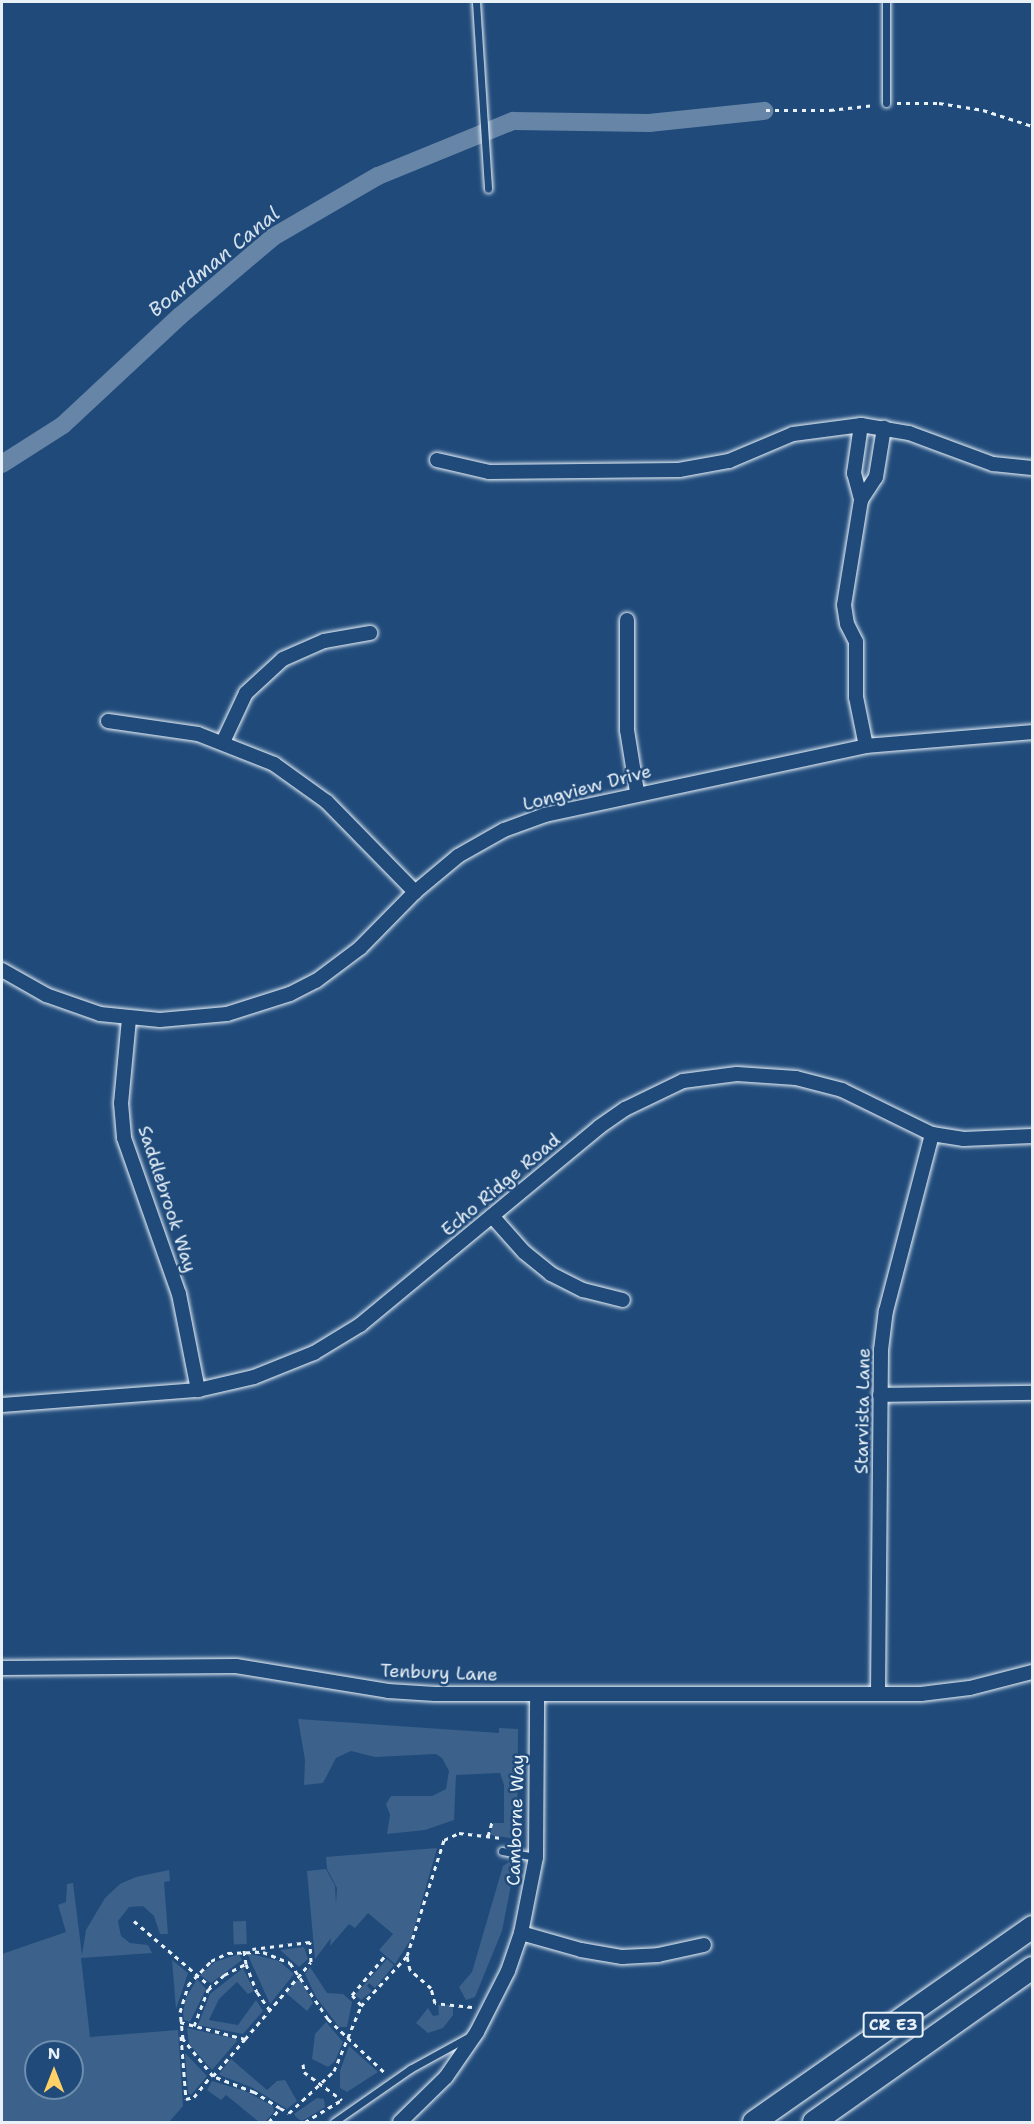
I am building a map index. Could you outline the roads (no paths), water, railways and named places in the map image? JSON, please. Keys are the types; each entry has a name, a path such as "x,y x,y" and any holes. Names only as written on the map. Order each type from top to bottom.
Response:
{"main road":[{"name":"CR E3","path":"754,2122 1032,1927"},
{"name":"CR E3","path":"814,2122 1032,1968"}],"street":[{"path":"861,425 854,473 861,500 844,605 847,624 856,642 856,697 866,746"},
{"path":"437,460 489,472 679,471 729,461 793,434 861,425 884,428 993,464 1032,468"},
{"path":"861,500 876,477 884,428"},
{"path":"855,462 878,466"},
{"path":"627,620 627,730 637,792"},
{"path":"223,742 246,693 283,659 324,640 370,633"},
{"path":"108,721 168,727 223,742 301,781 357,831 415,892"},
{"name":"Longview Drive","path":"2,970 77,1007 129,1019 160,1020 227,1014 290,994 360,948 415,892 458,856 504,830 545,815 637,792 866,746 1032,732"},
{"name":"Saddlebrook Way","path":"129,1019 121,1103 124,1138 179,1294 198,1390"},
{"name":"Echo Ridge Road","path":"2,1405 198,1390 254,1377 338,1340 625,1109 683,1081 714,1076 768,1075 821,1084 932,1134 964,1140 1032,1136"},
{"name":"Starvista Lane","path":"878,1694 880,1395 886,1311 932,1134"},
{"path":"492,1216 524,1252 551,1274 583,1290 623,1300"},
{"path":"880,1395 1032,1393"},
{"name":"Tenbury Lane","path":"2,1668 236,1666 410,1694 878,1694 970,1688 1032,1672"},
{"name":"Camborne Way","path":"400,2122 446,2077 477,2032 508,1971 521,1933 536,1857 537,1694"},
{"path":"521,1933 613,1956 658,1955 704,1945"}],"lane":[{"path":"476,2 488,189"},
{"path":"886,2 886,103"},
{"path":"502,1851 536,1857"},
{"path":"334,2122 410,2069 477,2032"}],"waterway":[{"name":"Boardman Canal","path":"2,464 63,425 180,316 273,237 378,176 513,121 649,123 764,111"}]}
